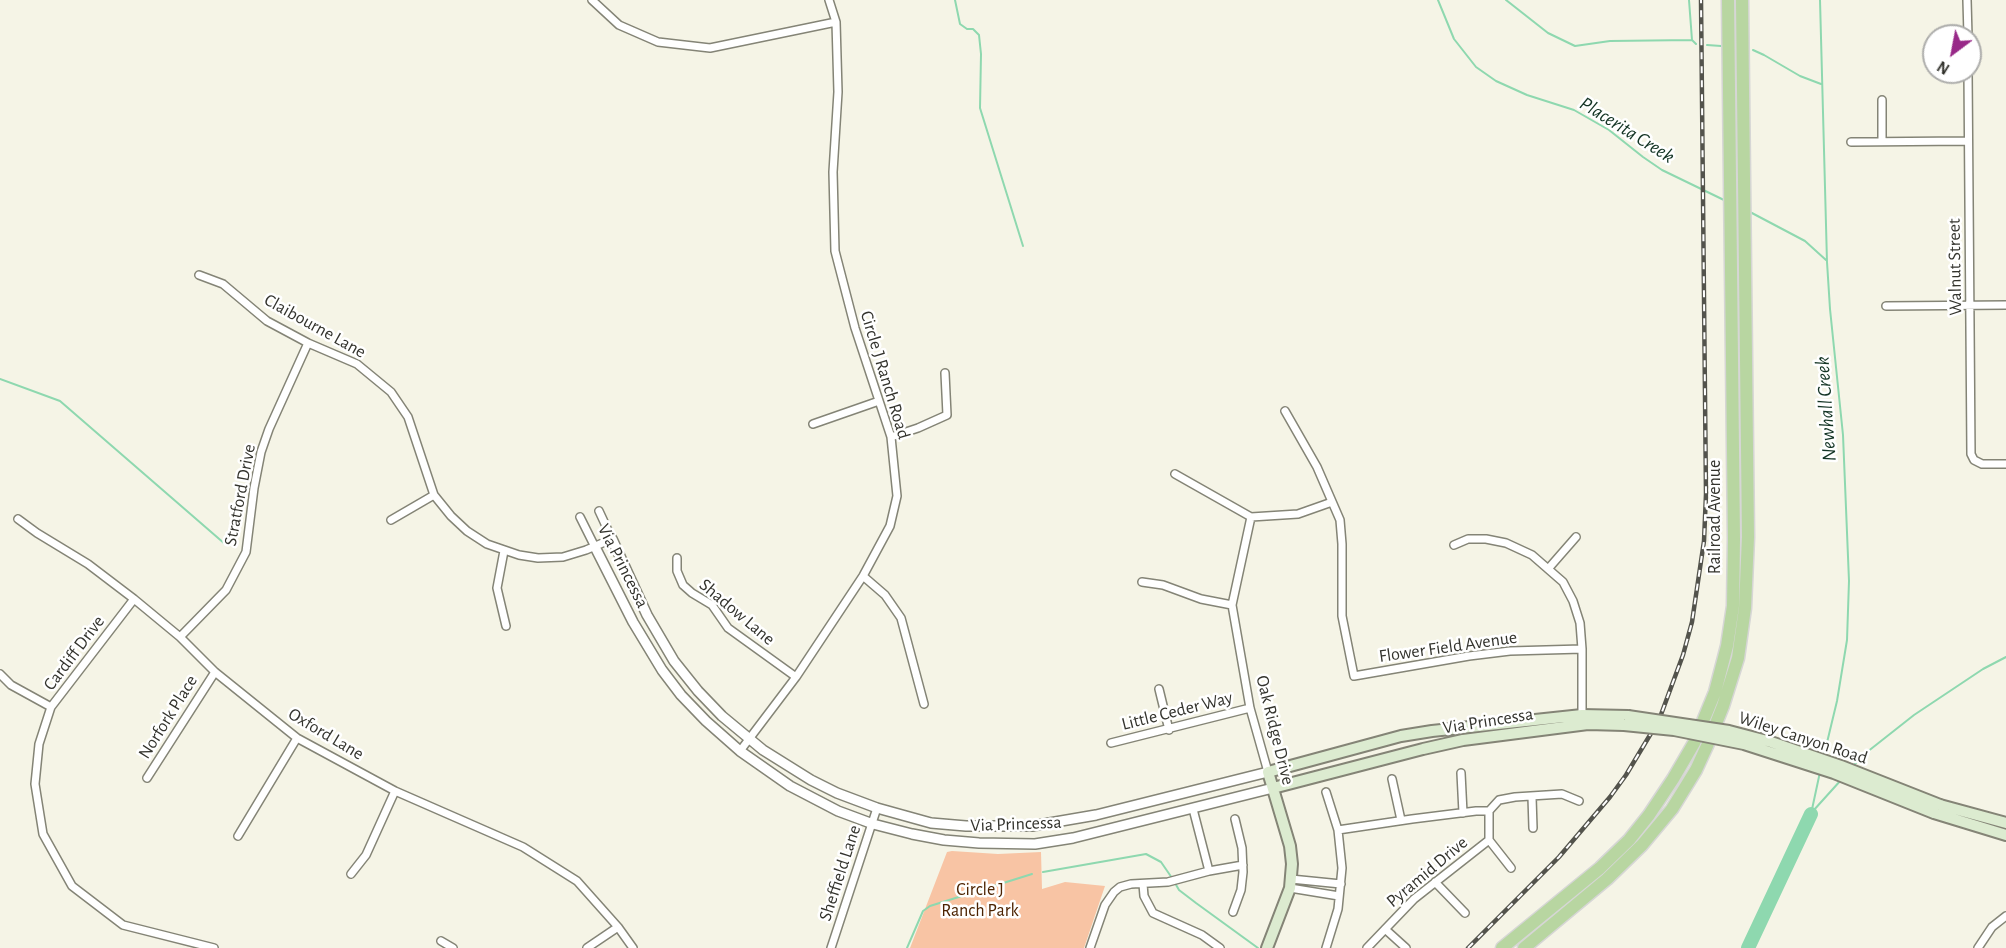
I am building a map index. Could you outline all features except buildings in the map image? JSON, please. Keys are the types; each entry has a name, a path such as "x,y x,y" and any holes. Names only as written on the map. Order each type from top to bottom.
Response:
{"main road":[{"name":"Railroad Avenue","path":"1502,948 1600,868 1629,840 1649,815 1694,742 1715,692 1726,646 1733,606 1728,0"},
{"name":"Railroad Avenue","path":"1524,948 1607,879 1642,845 1672,809 1696,770 1723,706 1738,658 1745,608 1748,549 1742,0"},
{"name":"Wiley Canyon Road","path":"1585,720 1626,721 1744,744 1834,773 2006,835"},
{"name":"Via Princessa","path":"1268,772 1412,735 1472,726 1585,720"},
{"name":"Via Princessa","path":"1273,789 1463,740 1585,720"},
{"name":"Oak Ridge Drive","path":"1267,948 1290,884 1292,864 1290,846 1268,772"},
{"name":"Wiley Canyon Road","path":"1937,809 2006,823"}],"street":[{"path":"592,0 619,25 658,42 710,48 836,22"},
{"name":"Circle J Ranch Road","path":"740,751 796,677 862,576 890,526 897,496 891,437 855,327 835,251 832,172 838,92 836,22 829,0"},
{"path":"1967,0 1968,24"},
{"name":"Walnut Street","path":"1968,84 1971,454 1974,460 1983,464 2006,464"},
{"path":"1882,100 1882,141"},
{"path":"1851,142 1968,141"},
{"name":"Claibourne Lane","path":"199,275 223,284 267,321 308,343 357,364 391,392 408,417 434,495 467,531 487,544 504,551 538,558 563,557 612,539"},
{"path":"1886,306 2006,305"},
{"name":"Stratford Drive","path":"180,637 226,590 246,552 261,452 308,343"},
{"path":"891,437 947,415 945,373"},
{"path":"813,424 879,401"},
{"path":"1175,474 1251,517 1298,514 1332,502 1317,467 1285,411"},
{"path":"391,520 434,495"},
{"name":"Flower Field Avenue","path":"1332,502 1340,520 1341,616 1354,676 1510,651 1582,649"},
{"name":"Via Princessa","path":"599,511 647,615 674,661 698,691 749,739 811,780 837,793 877,808 931,823 966,826 1032,826 1096,815 1268,772"},
{"name":"Via Princessa","path":"580,517 633,622 662,670 681,695 760,767 790,786 838,811 873,824 944,840 1035,844 1073,838 1273,789"},
{"name":"Oak Ridge Drive","path":"1251,517 1232,605 1250,708 1268,772"},
{"name":"Oxford Lane","path":"18,519 88,564 134,599 180,637 215,672 297,738 395,791 523,847 577,881 618,927 633,948"},
{"path":"1548,569 1576,537"},
{"path":"1454,545 1468,539 1486,539 1506,543 1532,555 1563,582 1580,622 1585,720"},
{"path":"504,551 496,588 506,626"},
{"name":"Shadow Lane","path":"677,558 677,571 683,585 712,605 728,628 796,677"},
{"path":"862,576 885,595 901,618 924,704"},
{"path":"1142,582 1163,585 1201,599 1232,605"},
{"name":"Cardiff Drive","path":"134,599 51,707 39,744 35,784 43,834 72,885 123,925 214,948"},
{"name":"Norfork Place","path":"147,778 215,672"},
{"path":"0,674 11,685 51,707"},
{"path":"1159,689 1169,730"},
{"name":"Little Ceder Way","path":"1111,743 1250,708"},
{"path":"238,836 297,738"},
{"path":"1461,773 1463,813"},
{"path":"1392,779 1401,820"},
{"path":"351,874 366,855 395,791"},
{"path":"1326,792 1338,830 1342,868 1338,909 1328,947"},
{"path":"1338,830 1401,820 1489,812 1499,800 1515,797 1562,794 1578,801"},
{"path":"1532,797 1533,828"},
{"name":"Sheffield Lane","path":"831,948 877,808"},
{"path":"1193,808 1209,871"},
{"name":"Pyramid Drive","path":"1367,948 1414,899 1489,840 1489,812"},
{"path":"1233,912 1241,890 1243,865 1242,848 1235,819"},
{"path":"1489,840 1511,868"},
{"path":"1090,948 1105,905 1120,887 1131,884 1168,882 1243,865"},
{"path":"1436,882 1465,913"},
{"path":"1143,884 1144,896 1152,913 1202,935 1220,948"},
{"path":"1290,884 1341,884"},
{"path":"1290,884 1339,896"},
{"path":"1978,948 1992,927 2006,916"},
{"path":"587,948 618,927"},
{"path":"1385,929 1406,948"},
{"path":"441,941 453,948"}],"green space":[{"name":"Circle J Ranch Park","path":"947,852 998,854 1041,852 1042,889 1065,882 1105,886 1084,948 910,948"}],"waterway":[{"path":"955,0 960,24 967,29 973,29 979,35 980,108 1023,246"},
{"name":"Placerita Creek","path":"1438,0 1454,39 1476,67 1496,81 1527,95 1574,110 1609,130 1662,170 1726,201"},
{"path":"1506,0 1548,33 1575,46 1610,41 1692,40"},
{"path":"1689,0 1692,40 1696,44"},
{"name":"Newhall Creek","path":"1820,0 1827,262 1843,435 1849,581 1847,640 1837,701 1824,755"},
{"path":"1707,45 1721,46"},
{"path":"1753,50 1800,76 1821,84"},
{"name":"Placerita Creek","path":"1750,212 1805,241 1826,260"},
{"path":"0,379 60,401 225,544"},
{"path":"1853,766 1862,756 1914,715 1983,669 2006,657"},
{"name":"Newhall Creek","path":"1811,814 1820,772"},
{"path":"1813,811 1841,780"},
{"path":"1748,948 1811,814"},
{"path":"1043,872 1146,854 1161,862 1172,878"},
{"path":"907,948 923,911 930,906 1032,874"},
{"path":"1175,883 1179,890 1258,948"}],"railway":[{"path":"1468,948 1559,857 1626,775 1659,720 1683,655 1692,622 1704,541 1706,494 1701,0"}]}
